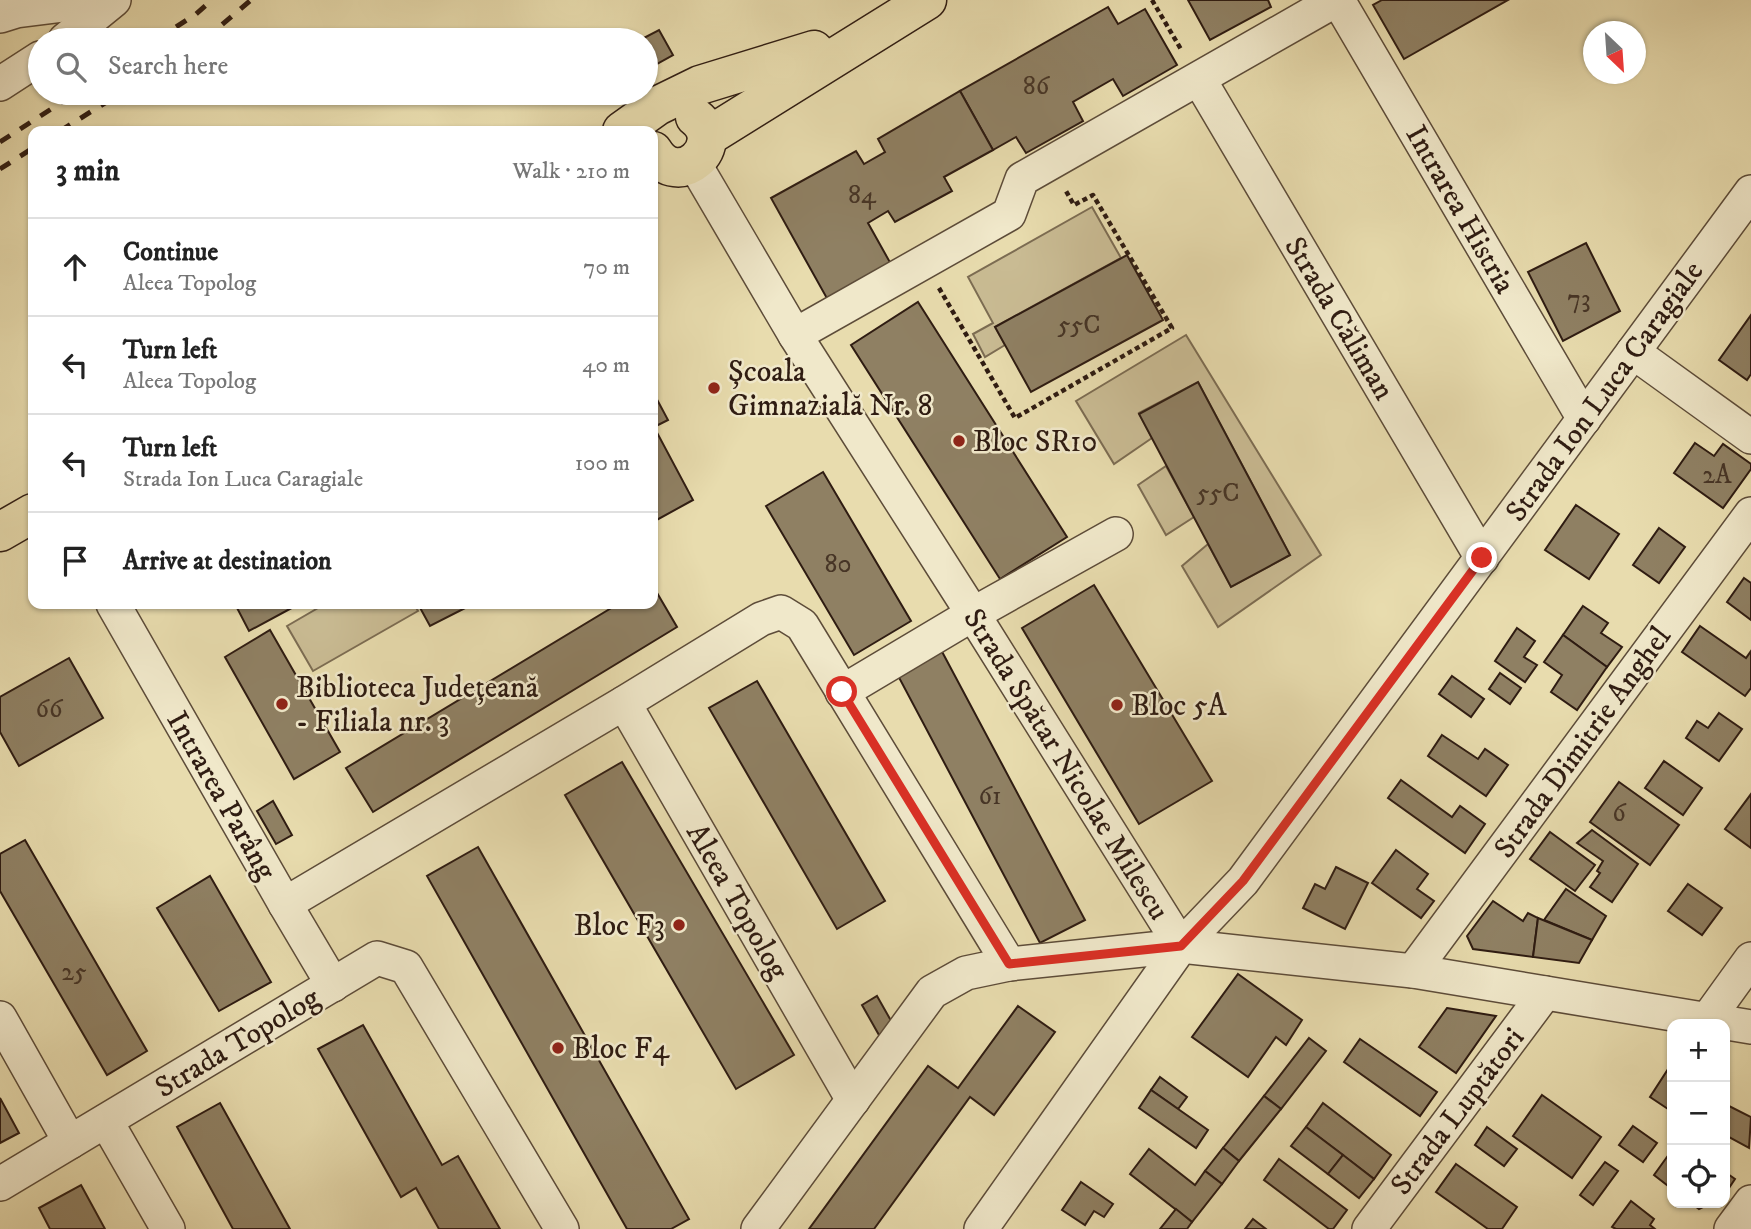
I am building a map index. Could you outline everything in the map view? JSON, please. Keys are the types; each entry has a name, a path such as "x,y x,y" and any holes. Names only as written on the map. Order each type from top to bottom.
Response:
{"main road":[{"path":"674,148 814,50 908,0"},
{"path":"674,148 927,0"},
{"path":"629,126 657,106 700,85 814,50"},
{"path":"0,532 28,516"}],"street":[{"path":"0,16 16,11 104,0"},
{"path":"80,28 114,0"},
{"path":"795,335 1009,214 1022,179 1337,0"},
{"name":"Intrarea Histria","path":"1337,0 1584,419"},
{"path":"0,84 28,66"},
{"name":"Strada Căliman","path":"1199,79 1482,558"},
{"name":"Strada Spătar Nicolae Milescu","path":"674,148 973,614 1181,946 1413,971 1701,1019"},
{"name":"Strada Ion Luca Caragiale","path":"981,1229 1181,946 1243,881 1751,192"},
{"path":"1633,352 1751,437"},
{"name":"Strada Dimitrie Anghel","path":"1413,971 1751,513"},
{"path":"842,692 973,614 1116,534"},
{"name":"Intrarea Parâng","path":"116,609 333,985"},
{"path":"285,904 761,619 781,612 802,625 1009,964"},
{"name":"Aleea Topolog","path":"624,703 853,1100"},
{"path":"758,1229 932,992 966,973 1009,964 1181,946"},
{"name":"Strada Topolog","path":"0,1184 377,958 406,967 562,1229"},
{"path":"1708,1019 1751,959"},
{"name":"Strada Luptători","path":"1369,1229 1545,993"},
{"path":"0,1018 70,1142"},
{"name":"Strada Spătar Nicolae Milescu","path":"1730,1024 1751,1027"},
{"path":"106,1121 168,1229"},
{"path":"1731,1229 1751,1202"}],"path":[{"path":"1152,0 1199,79"},
{"path":"924,263 1015,418 1172,328 1093,195 1074,205 1049,164"}],"shaded area":[{"path":"1092,207 1121,258 995,327 1005,345 985,357 973,334 993,323 968,277"},
{"path":"1186,335 1321,555 1218,627 1182,566 1208,544 1231,587 1290,555 1198,382 1139,413 1152,438 1114,464 1076,401"},
{"path":"1166,466 1194,517 1166,535 1138,485"},
{"path":"316,609 418,611 313,671 287,626"}],"building":[{"path":"1188,0 1268,0 1271,7 1210,40"},
{"path":"1382,0 1508,0 1404,59 1373,5"},
{"path":"1108,7 1118,24 1145,9 1177,65 1123,96 1113,79 1073,102 1083,121 1026,153 1016,137 993,150 960,91"},
{"path":"658,31 673,55 658,63"},
{"path":"960,91 993,150 944,177 952,191 895,222 888,211 868,223 892,266 829,302 771,198 856,151 864,164 885,152 878,139"},
{"path":"1586,243 1620,311 1563,341 1528,272"},
{"path":"1127,255 1163,320 1031,392 995,327"},
{"name":"Bloc SR10","path":"918,302 1067,537 1000,579 851,345"},
{"path":"1751,315 1751,374 1747,380 1719,360"},
{"path":"1198,382 1290,555 1231,587 1139,414"},
{"path":"658,401 668,420 658,425"},
{"path":"658,434 693,500 658,519"},
{"path":"1695,443 1714,456 1723,444 1751,464 1751,469 1723,508 1674,473"},
{"path":"823,472 911,621 854,655 766,506"},
{"path":"1576,505 1619,534 1589,579 1545,550"},
{"path":"1659,528 1685,547 1659,583 1633,565"},
{"path":"1744,578 1751,583 1751,620 1727,602"},
{"name":"Bloc 5A","path":"1094,585 1212,781 1139,824 1022,628"},
{"path":"658,595 677,627 373,812 346,768 610,609 658,609"},
{"path":"1583,606 1608,623 1601,633 1622,647 1607,667 1563,635"},
{"path":"238,609 290,609 249,631"},
{"path":"421,609 463,609 430,626"},
{"path":"1700,626 1746,658 1751,651 1751,688 1745,696 1682,652"},
{"path":"1517,628 1535,641 1524,657 1537,665 1525,682 1495,661"},
{"name":"Biblioteca Județeană - Filiala nr. 3","path":"270,630 340,752 294,779 225,657"},
{"path":"1563,635 1607,667 1577,710 1551,692 1562,675 1544,662"},
{"path":"939,646 1085,920 1040,943 895,670"},
{"path":"69,658 103,718 19,766 0,732 0,697"},
{"path":"1500,673 1521,688 1510,704 1489,689"},
{"path":"1452,676 1484,699 1471,717 1439,694"},
{"path":"757,681 885,901 837,929 709,708"},
{"path":"1719,713 1742,729 1719,761 1686,738 1697,721 1708,728"},
{"path":"1442,735 1478,759 1485,749 1508,765 1486,796 1428,756"},
{"path":"1664,761 1702,788 1683,815 1645,788"},
{"name":"Bloc F3","path":"622,762 794,1055 736,1089 565,795"},
{"path":"1401,780 1452,817 1460,806 1485,824 1465,853 1388,798"},
{"path":"1619,782 1679,825 1650,865 1590,822"},
{"path":"1751,794 1751,848 1725,829"},
{"path":"273,801 292,835 276,844 257,811"},
{"path":"1592,830 1638,864 1612,902 1590,887 1600,873 1597,871 1603,861 1577,843"},
{"path":"1550,832 1595,865 1575,891 1530,859"},
{"path":"25,840 147,1051 107,1075 0,891 0,854"},
{"name":"Bloc F4","path":"478,847 689,1219 671,1229 627,1229 427,876"},
{"path":"1396,850 1428,874 1417,889 1434,901 1421,918 1372,883"},
{"path":"1336,867 1368,883 1345,929 1303,908 1315,884 1325,889"},
{"path":"210,876 271,982 219,1011 157,908"},
{"path":"1688,884 1722,908 1702,935 1668,911"},
{"path":"1566,889 1606,916 1592,940 1544,920"},
{"path":"1493,901 1523,921 1528,913 1538,918 1533,957 1473,949 1467,936"},
{"path":"1538,918 1592,940 1579,963 1533,957"},
{"path":"1238,974 1302,1020 1286,1045 1276,1037 1248,1077 1192,1037"},
{"path":"877,996 894,1026 879,1035 862,1005"},
{"path":"1018,1006 1055,1032 994,1115 970,1097 874,1229 809,1229 928,1066 958,1088"},
{"path":"1447,1008 1496,1016 1456,1073 1419,1047"},
{"path":"363,1025 442,1165 458,1156 500,1229 439,1229 416,1188 401,1197 318,1049"},
{"path":"1309,1038 1326,1051 1281,1109 1264,1096"},
{"path":"1360,1039 1437,1092 1420,1116 1344,1062"},
{"path":"1667,1071 1667,1108 1650,1097"},
{"path":"1160,1077 1187,1097 1178,1109 1151,1090"},
{"path":"1151,1090 1208,1130 1196,1148 1139,1108"},
{"path":"1542,1095 1601,1137 1572,1178 1513,1136"},
{"path":"1264,1096 1281,1109 1239,1161 1223,1148"},
{"path":"0,1098 19,1133 0,1143"},
{"path":"220,1103 290,1229 233,1229 177,1127"},
{"path":"1323,1103 1391,1155 1374,1179 1306,1127"},
{"path":"1730,1106 1751,1117 1749,1148 1730,1138"},
{"path":"1633,1126 1657,1143 1643,1162 1619,1145"},
{"path":"1306,1127 1343,1155 1328,1174 1291,1146"},
{"path":"1487,1127 1517,1149 1504,1166 1475,1145"},
{"path":"1223,1148 1239,1161 1222,1184 1205,1171"},
{"path":"1149,1149 1195,1185 1205,1171 1222,1184 1192,1222 1130,1174"},
{"path":"1343,1155 1374,1179 1359,1198 1328,1174"},
{"path":"1667,1157 1667,1185 1654,1175"},
{"path":"1279,1159 1347,1210 1333,1229 1329,1229 1264,1180"},
{"path":"1605,1162 1618,1171 1593,1205 1580,1195"},
{"path":"1456,1164 1517,1207 1502,1229 1488,1229 1436,1192"},
{"path":"1081,1182 1113,1204 1104,1217 1094,1211 1085,1225 1062,1210"},
{"path":"81,1185 105,1229 50,1229 39,1208"},
{"path":"1631,1201 1654,1219 1650,1225 1655,1229 1612,1227"},
{"path":"1176,1209 1192,1222 1187,1229 1160,1229"},
{"path":"1253,1219 1266,1229 1245,1229"}],"railway":[{"path":"174,28 212,0"},
{"path":"218,28 251,0"},
{"path":"0,142 57,105"},
{"path":"68,126 102,105"},
{"path":"0,169 28,151"}],"place":[{"name":"Școala Gimnazială Nr. 8","path":"714,388"},
{"name":"Bloc SR10","path":"959,441"},
{"name":"Biblioteca Județeană - Filiala nr. 3","path":"282,704"},
{"name":"Bloc 5A","path":"1117,705"},
{"name":"Bloc F3","path":"679,925"},
{"name":"Bloc F4","path":"558,1048"}],"route":[{"path":"842,692 1009,964 1181,946 1243,881 1482,558"}]}
